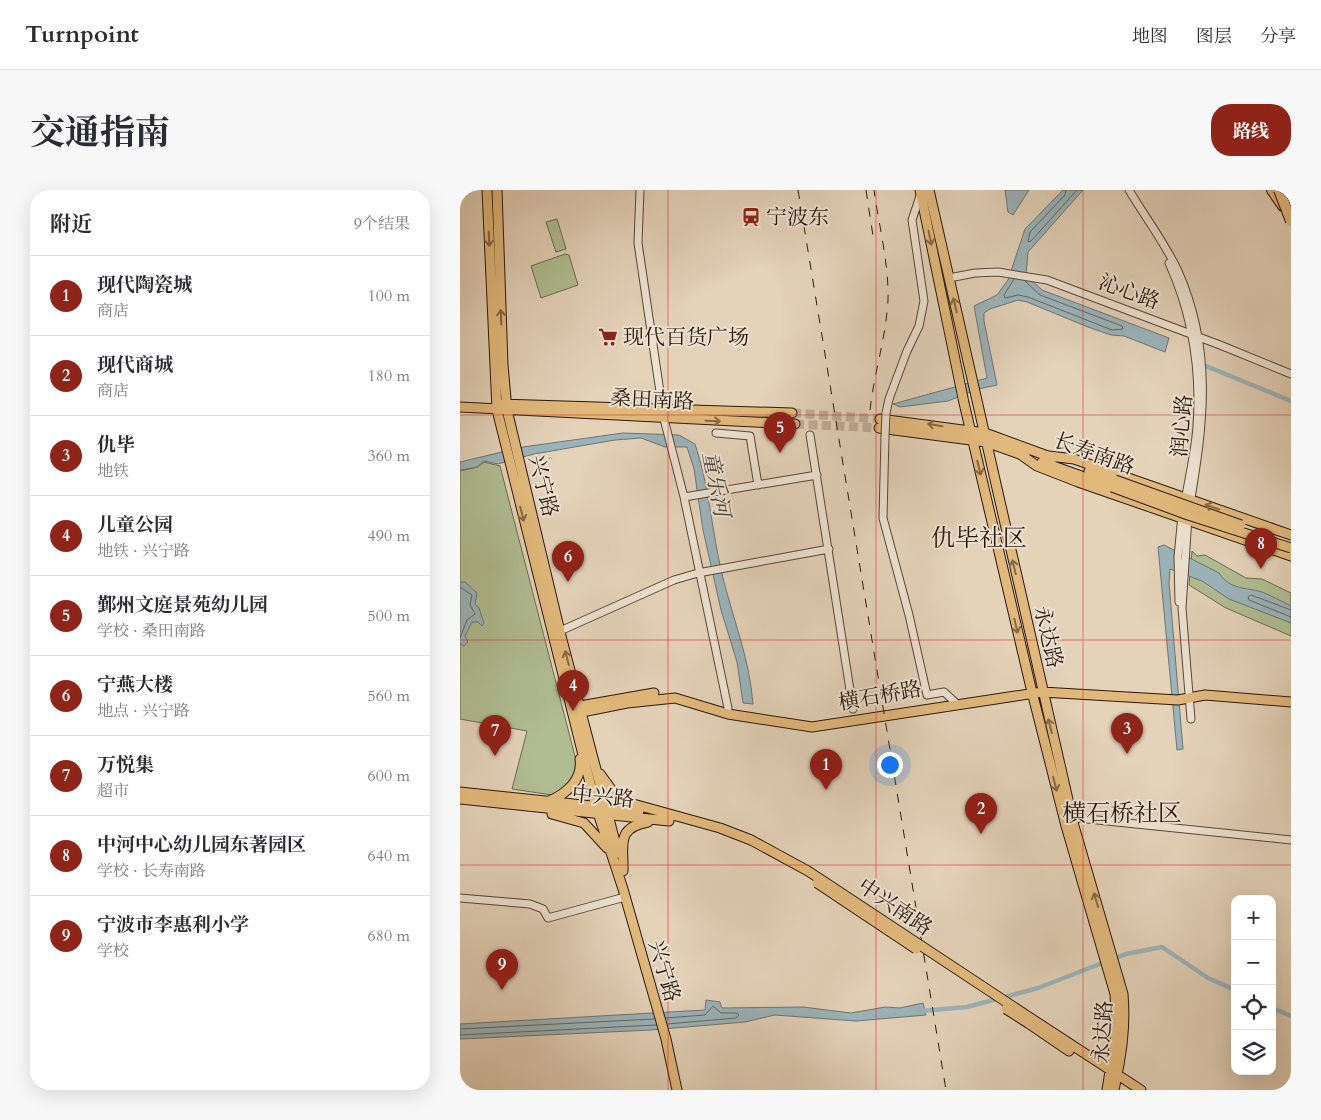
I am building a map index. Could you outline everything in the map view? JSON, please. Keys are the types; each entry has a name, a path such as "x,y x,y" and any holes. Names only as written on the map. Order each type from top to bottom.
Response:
{"highway":[{"path":"1272,190 1291,220"},
{"path":"1279,190 1291,220"}],"main road":[{"name":"兴宁路","path":"487,190 497,407 510,446 519,463 615,863 656,994"},
{"name":"兴宁路","path":"497,190 503,365 510,466 580,715"},
{"path":"1287,190 1291,208"},
{"name":"永达路","path":"923,191 949,278 1042,689 1068,818"},
{"name":"永达路","path":"923,191 954,358 1032,691 1107,948 1123,994 1125,1020 1113,1079 1107,1090"},
{"path":"460,401 497,407"},
{"path":"460,407 507,407"},
{"name":"桑田南路","path":"507,407 662,408 792,413"},
{"name":"桑田南路","path":"507,407 665,423 795,424"},
{"name":"长寿南路","path":"881,420 971,430 1020,454 1291,542"},
{"name":"长寿南路","path":"881,420 973,440 986,438 1049,456 1188,515 1291,548"},
{"path":"1020,454 1038,466 1291,556"},
{"path":"1049,456 1074,459 1291,535"},
{"name":"横石桥路","path":"580,715 627,702 675,698 728,714 812,727 1042,689 1189,697 1205,695 1291,702"},
{"name":"横石桥路","path":"580,715 626,696 664,692 791,721 821,723 1032,691"},
{"name":"中兴路","path":"548,801 566,792 572,786 580,770 580,715"},
{"name":"中兴南路","path":"580,715 600,774 613,792 626,802 670,819 720,828 816,876 1131,1090"},
{"name":"中兴路","path":"460,792 548,801 602,811"},
{"name":"中兴路","path":"460,799 534,807 602,811 670,819"},
{"name":"中兴路","path":"534,807 541,812 584,823"},
{"name":"兴宁路","path":"602,811 623,871 683,1090"},
{"name":"中兴南路","path":"627,831 640,823 670,819"},
{"name":"兴宁路","path":"584,823 602,842 615,863"},
{"name":"兴宁路","path":"623,871 622,842 627,831"},
{"name":"兴宁路","path":"668,1038 677,1090"},
{"name":"中兴南路","path":"1113,1079 1141,1090"}],"street":[{"path":"640,190 638,243 662,408 684,497 698,573 728,708"},
{"name":"润心路","path":"1128,190 1156,233 1181,294 1194,335 1204,399 1200,445 1187,520 1182,592 1183,629"},
{"path":"923,191 912,220 924,301 920,326 907,351 881,420 885,437 883,518 910,615 927,695 944,692 954,702"},
{"name":"沁心路","path":"949,278 975,273 998,272 1047,280 1194,335 1291,374"},
{"name":"润心路","path":"1191,719 1178,590 1178,557 1197,428 1198,397 1194,335"},
{"path":"716,433 750,436 758,485"},
{"path":"810,435 853,709"},
{"path":"684,497 817,475"},
{"path":"560,631 674,580 707,571 829,549"},
{"path":"1068,818 1291,840"},
{"path":"460,898 530,904 543,908 548,918 625,897"}],"green space":[{"path":"557,219 566,249 556,252 546,222"},
{"path":"565,254 569,255 578,285 541,298 531,266"},
{"path":"484,462 500,466 577,764 579,774 577,787 565,797 512,789 527,731 460,719 460,471 478,467"},
{"path":"1192,551 1197,556 1205,555 1246,578 1262,579 1291,593 1291,636 1226,608 1189,585"}],"water":[{"path":"1005,190 1029,190 1013,215 1008,212"},
{"path":"1063,190 1083,190 1028,252 1026,275 1042,290 1169,338 1165,352 1124,336 1111,335 1088,327 1018,300 990,309 984,313 997,385 978,389 948,401 900,407 893,404 987,378 974,306 997,295 1008,280 1025,229"},
{"path":"623,433 679,435 695,444 704,476 722,574 748,671 753,704 743,703 737,662 721,610 703,530 694,469 687,447 665,447 641,438 615,440 534,454 498,464 484,461 477,467 460,470 460,462 523,447"},
{"path":"1164,545 1219,573 1233,585 1262,592 1291,606 1291,623 1229,599 1202,581 1170,569 1169,583 1183,749 1177,750 1158,547"},
{"path":"460,582 465,582 477,593 475,604 479,608 484,623 482,626 478,622 472,622 465,636 468,642 464,646 460,644"},
{"path":"706,1000 720,1002 722,1008 803,1007 851,1013 885,1007 900,1008 923,1003 926,1015 856,1021 775,1015 745,1022 651,1030 460,1039 460,1024 705,1010"}],"waterway":[{"path":"1201,364 1291,401"},
{"path":"1112,959 1126,954 1162,947 1208,978 1231,988"},
{"path":"921,1011 967,1007 1038,988 1105,962"},
{"path":"1276,1010 1291,1016"}],"tunnel":[{"path":"792,413 880,419"},
{"path":"795,424 879,428"}],"railway":[{"path":"798,190 946,1090"},
{"path":"866,190 873,236"},
{"path":"870,410 885,328 888,300 885,259 874,190"}],"place":[{"name":"宁波东","path":"751,217"},
{"name":"现代百货广场","path":"608,337"},
{"name":"鄞州文庭景苑幼儿园","path":"780,453"},
{"name":"中河中心幼儿园东著园区","path":"1261,569"},
{"name":"宁燕大楼","path":"568,582"},
{"name":"儿童公园","path":"573,711"},
{"name":"仇毕","path":"1127,754"},
{"name":"万悦集","path":"495,756"},
{"name":"现代陶瓷城","path":"826,790"},
{"name":"现代商城","path":"981,834"},
{"name":"宁波市李惠利小学","path":"502,990"}],"district":[{"name":"仇毕社区","path":"979,538"},
{"name":"横石桥社区","path":"1122,813"}],"water label":[{"name":"童乐河","path":"716,484"}]}
